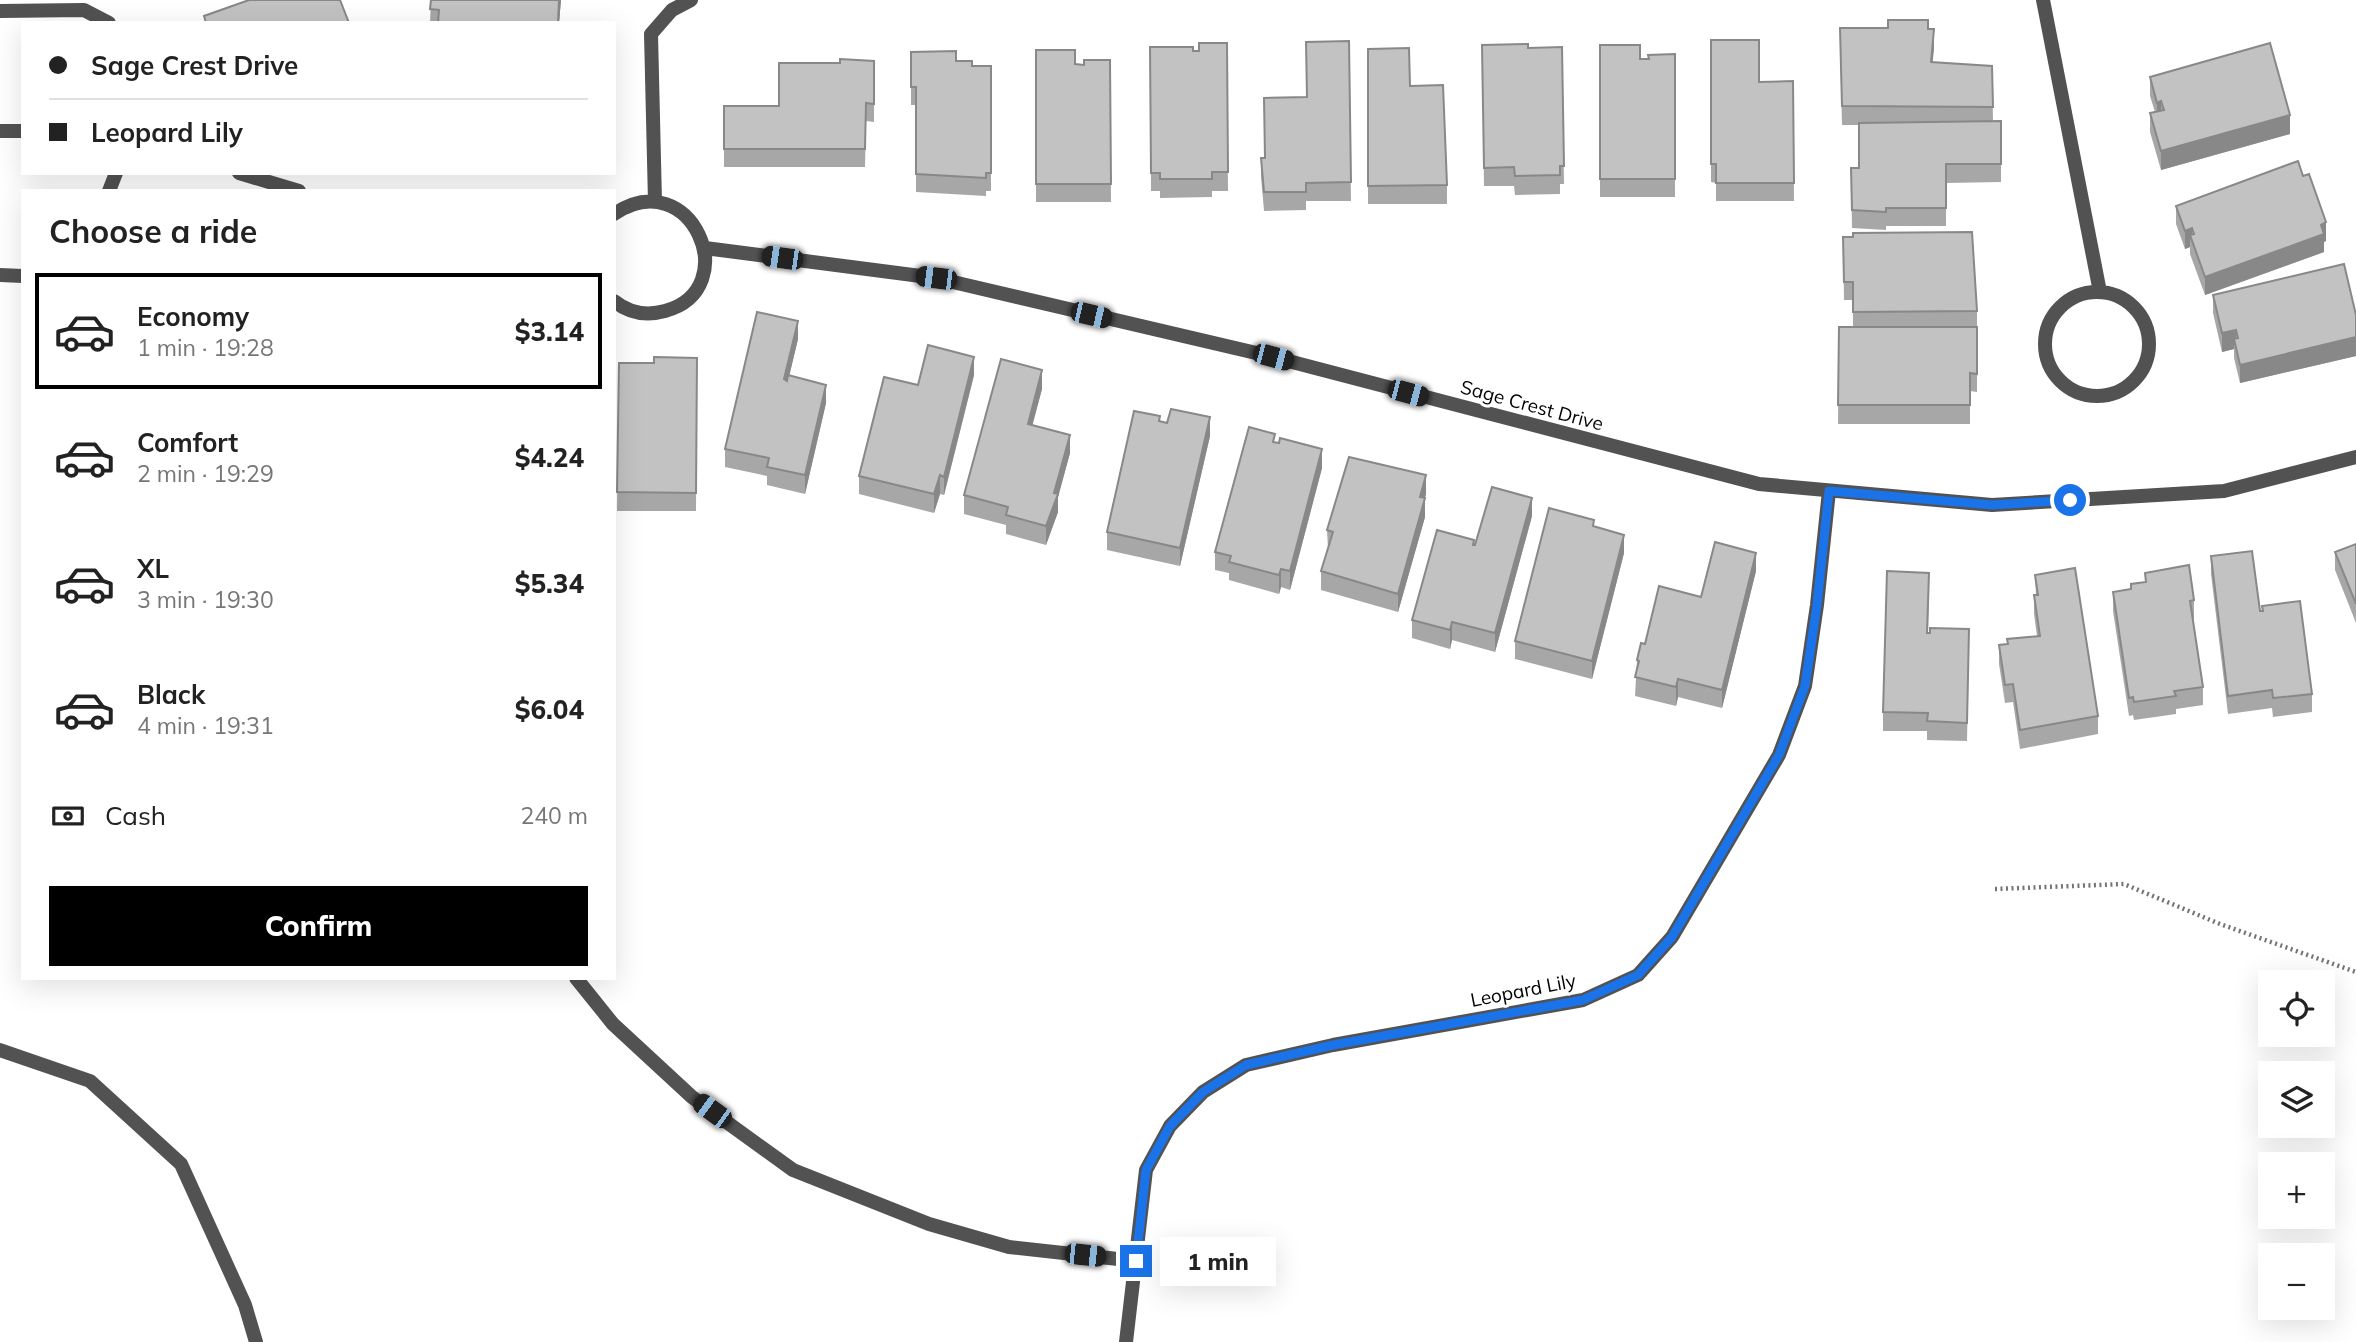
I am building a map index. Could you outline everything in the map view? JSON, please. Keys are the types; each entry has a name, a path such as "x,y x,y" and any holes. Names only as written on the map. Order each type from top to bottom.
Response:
{"street":[{"path":"655,202 651,34 672,10 691,0"},
{"path":"2043,0 2100,292"},
{"path":"0,11 83,10 105,21"},
{"path":"0,131 21,131"},
{"path":"246,175 292,189"},
{"path":"616,213 639,203 655,202 673,207 688,216 699,231 705,248 705,266 700,284 689,298 674,309 656,314 638,313 616,302"},
{"name":"Sage Crest Drive","path":"705,248 936,278 1273,357 1759,484 1993,505 2224,491 2356,457"},
{"path":"0,275 21,276"},
{"path":"2100,292 2119,296 2135,308 2146,325 2150,344 2146,364 2134,380 2118,391 2099,396 2081,393 2065,384 2053,371 2047,355 2046,337 2058,309 2084,293 2100,292"},
{"name":"Leopard Lily","path":"1126,1342 1146,1170 1170,1126 1203,1092 1246,1065 1333,1045 1583,1000 1638,975 1672,937 1779,755 1805,686 1829,491"},
{"path":"578,980 613,1024 692,1097 793,1170 929,1224 1009,1247 1136,1261"},
{"path":"0,1050 90,1081 181,1164 245,1305 256,1342"}],"path":[{"path":"1995,889 2124,884 2220,924 2356,972"}],"building":[{"path":"249,0 340,0 348,21 205,21 204,16"},
{"path":"431,0 559,0 558,21 438,21 439,10 430,9"},
{"path":"1888,20 1928,20 1928,29 1934,29 1931,62 1992,66 1993,107 1842,106 1840,28 1888,28"},
{"path":"1711,40 1759,40 1759,82 1793,81 1794,183 1716,183 1716,164 1711,164"},
{"path":"1349,41 1351,182 1306,183 1306,192 1264,192 1261,158 1265,158 1264,98 1307,97 1306,42"},
{"path":"1199,43 1227,43 1228,172 1212,172 1212,179 1160,179 1160,173 1151,173 1150,47 1193,47 1193,51 1199,51"},
{"path":"2270,43 2290,115 2161,151 2150,113 2164,110 2161,101 2157,103 2150,77"},
{"path":"1528,44 1528,48 1562,47 1564,166 1560,166 1560,175 1515,176 1514,167 1484,168 1482,45"},
{"path":"1600,45 1640,45 1640,59 1649,59 1648,55 1675,54 1675,179 1600,179"},
{"path":"1409,48 1410,86 1443,85 1447,185 1368,186 1368,49"},
{"path":"1036,50 1075,50 1075,64 1084,65 1084,60 1110,60 1111,184 1036,184"},
{"path":"956,51 956,61 972,61 972,66 991,66 991,173 986,173 986,178 916,174 916,87 911,87 911,52"},
{"path":"840,59 874,61 874,104 866,103 865,149 724,149 724,106 779,106 779,63 840,63"},
{"path":"2001,121 2001,164 1946,164 1946,208 1886,208 1886,212 1852,210 1851,168 1859,168 1859,123"},
{"path":"2298,161 2303,176 2309,174 2326,222 2321,225 2324,234 2205,277 2190,235 2194,234 2192,228 2185,231 2176,206"},
{"path":"1972,232 1977,311 1853,312 1853,282 1844,282 1843,237 1853,237 1853,233"},
{"path":"2344,264 2356,315 2356,337 2240,365 2234,339 2238,338 2236,330 2222,333 2213,295"},
{"path":"757,312 798,321 784,379 787,381 788,375 826,385 805,475 767,467 769,458 725,449"},
{"path":"1839,327 1977,327 1977,374 1970,373 1970,405 1838,405"},
{"path":"928,345 974,357 944,477 940,475 934,494 859,476 884,377 918,385"},
{"path":"654,357 697,358 696,493 617,492 619,363 654,363"},
{"path":"1001,359 1042,370 1028,424 1070,435 1054,493 1058,494 1046,526 1006,515 1008,507 964,495"},
{"path":"1171,409 1210,417 1180,548 1107,532 1134,411 1160,416 1159,421 1167,423"},
{"path":"1249,427 1275,434 1273,442 1279,443 1280,438 1322,449 1290,571 1281,569 1279,575 1229,562 1231,556 1215,552"},
{"path":"1349,457 1426,475 1420,497 1425,498 1398,594 1321,571 1333,532 1327,530"},
{"path":"1492,487 1532,498 1495,633 1452,622 1450,630 1412,620 1437,530 1474,540 1475,545"},
{"path":"1549,508 1594,520 1593,526 1624,535 1592,661 1515,641"},
{"path":"1715,542 1756,553 1722,690 1678,679 1676,687 1635,677 1641,643 1645,644 1659,586 1701,597"},
{"path":"2356,544 2356,604 2335,552"},
{"path":"2252,551 2260,611 2263,611 2262,606 2300,601 2312,694 2273,698 2272,690 2228,696 2211,556"},
{"path":"2189,565 2194,600 2190,601 2203,687 2174,691 2176,696 2134,702 2133,697 2129,698 2113,592 2131,589 2131,584 2146,582 2145,573"},
{"path":"2075,568 2098,716 2020,730 2013,684 2005,685 1999,645 2008,644 2007,639 2040,636 2034,595 2038,595 2035,575"},
{"path":"1887,571 1929,573 1927,633 1930,633 1930,628 1969,629 1967,723 1927,721 1928,713 1883,712"}],"route":[{"path":"1136,1261 1146,1170 1170,1126 1203,1092 1246,1065 1333,1045 1583,1000 1638,975 1672,937 1779,755 1805,686 1829,491 1993,505 2070,500"}]}
